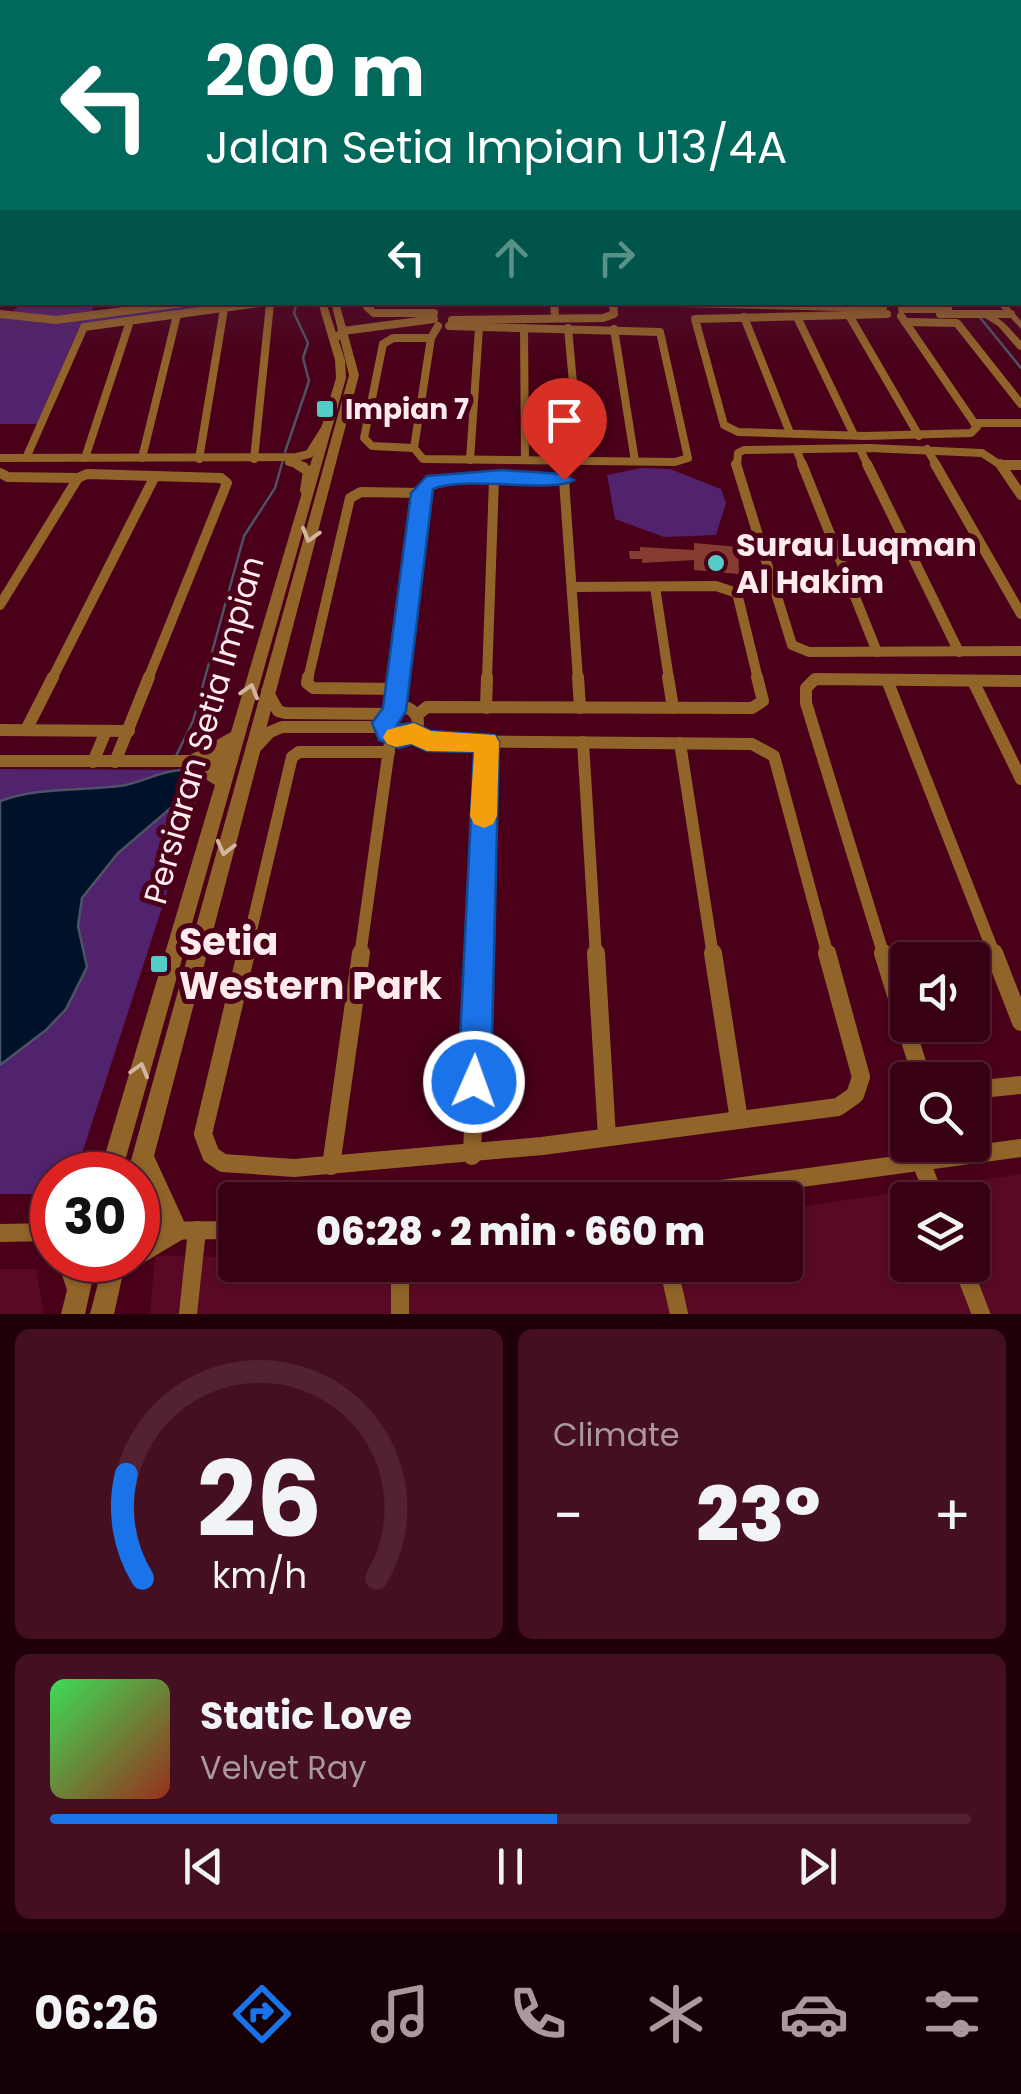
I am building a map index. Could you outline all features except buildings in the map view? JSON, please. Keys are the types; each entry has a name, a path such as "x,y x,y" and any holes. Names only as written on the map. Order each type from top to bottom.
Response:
{"street":[{"path":"98,314 100,305"},
{"path":"4,314 56,320 157,305"},
{"path":"26,458 84,327 248,305"},
{"path":"254,459 270,305"},
{"name":"Persiaran Setia Impian","path":"115,1152 341,378 340,360 323,305"},
{"name":"Persiaran Setia Impian","path":"144,1152 350,392 354,374 347,331 337,305"},
{"path":"367,305 374,313 478,328 657,331 661,334 688,454 685,460 634,461 423,459 414,448 372,446 364,438 383,344 394,338 431,338"},
{"path":"414,448 436,305"},
{"path":"495,317 496,305"},
{"path":"554,305 555,318"},
{"path":"450,323 495,317 603,318 614,314 613,305"},
{"path":"848,305 900,312 995,309 1021,326"},
{"path":"199,459 224,309"},
{"path":"995,309 1001,324 1021,343"},
{"path":"885,311 850,318 704,316 694,320 724,425 729,430 919,436 971,433 975,425"},
{"path":"900,312 957,323 1021,404"},
{"path":"900,312 975,425"},
{"path":"142,458 177,315"},
{"path":"744,317 790,433"},
{"path":"797,317 853,433"},
{"path":"850,318 919,436"},
{"path":"347,331 435,320"},
{"path":"86,458 130,321"},
{"path":"340,360 336,335 384,328"},
{"path":"470,460 478,328"},
{"path":"524,328 525,460"},
{"path":"568,328 580,460"},
{"path":"614,328 634,461"},
{"path":"0,458 291,459 309,454 327,423 336,421 341,401 350,392"},
{"path":"975,425 1021,423"},
{"path":"926,449 1021,614"},
{"path":"1021,465 1000,462 982,453 926,449 744,450 736,456 787,638 797,649 1021,651"},
{"path":"797,451 877,652"},
{"path":"861,451 959,652"},
{"path":"291,459 308,471 304,499"},
{"path":"1000,462 1021,494"},
{"path":"0,487 4,475 226,480 116,762"},
{"path":"26,730 155,476"},
{"path":"331,1166 421,493 433,480 502,476 564,480 580,708"},
{"path":"0,605 78,478"},
{"path":"486,708 494,479"},
{"path":"397,689 313,688 308,683 350,498 361,492 421,493"},
{"path":"418,715 427,708 752,708 760,704 764,697 741,600 728,588 572,587"},
{"path":"655,587 673,708"},
{"path":"887,680 1021,1022"},
{"path":"973,681 1021,780"},
{"path":"917,1062 806,703 808,682 1021,682"},
{"path":"267,691 278,711 390,728 404,737 420,726 418,715"},
{"path":"414,733 427,741 752,744 774,756 861,1077 859,1092 851,1103 472,1156 331,1166 239,1166 219,1162 206,1150 203,1134 292,757 390,728 409,710 418,715"},
{"path":"250,753 270,732 282,727 353,721"},
{"path":"0,730 129,731"},
{"path":"93,762 106,731"},
{"path":"0,761 230,761 256,732"},
{"path":"187,761 238,734"},
{"path":"472,1156 486,742"},
{"path":"583,742 607,1137"},
{"path":"680,743 739,1120"},
{"path":"187,761 224,782"},
{"path":"990,1088 1021,1085"},
{"path":"990,1152 1021,1148"},
{"path":"778,1182 921,1162 929,1182"},
{"path":"160,1193 187,1230 188,1314"},
{"path":"160,1243 187,1230"},
{"path":"160,1231 218,1230"},
{"path":"0,1232 30,1232"},
{"path":"102,1314 110,1282"},
{"path":"108,1289 114,1282"},
{"path":"400,1282 400,1314"},
{"path":"671,1282 678,1314"},
{"path":"969,1282 981,1314"}],"shaded area":[{"path":"20,305 94,305 92,312 71,318 196,305 241,305 84,325 78,330 37,424 0,424 0,314 9,314"},
{"path":"641,468 670,469 721,489 726,503 716,535 664,537 615,519 607,475"},
{"path":"0,769 181,770 197,779 198,797 82,1152 30,1152 30,1194 0,1194"},
{"path":"1021,1174 1021,1314 150,1314 153,1282 160,1282 160,1256 218,1257 218,1282 803,1282 803,1206 890,1193 890,1282 990,1282 990,1182 967,1182"},
{"path":"0,1269 30,1269 30,1282 38,1282 44,1314 0,1314"}],"water":[{"path":"181,770 183,784 172,807 118,853 82,898 78,926 87,967 66,1009 46,1030 0,1065 0,801 44,791 120,786"}],"waterway":[{"path":"285,452 309,381 303,358 308,343 294,313 296,305"},
{"path":"978,315 1021,368"},
{"path":"176,756 193,721 244,536 275,488 283,460"}],"slow traffic":[{"path":"396,737 414,733 427,741 486,742 484,816"}],"place":[{"name":"Impian 7","path":"325,409"},
{"name":"Surau Luqman Al Hakim","path":"716,563"},
{"name":"Setia Western Park","path":"159,964"}],"route":[{"path":"474,1082 486,742 427,741 414,733 399,738 387,732 384,723 394,711 421,493 426,485 433,480 502,476 559,476 564,480"}]}
